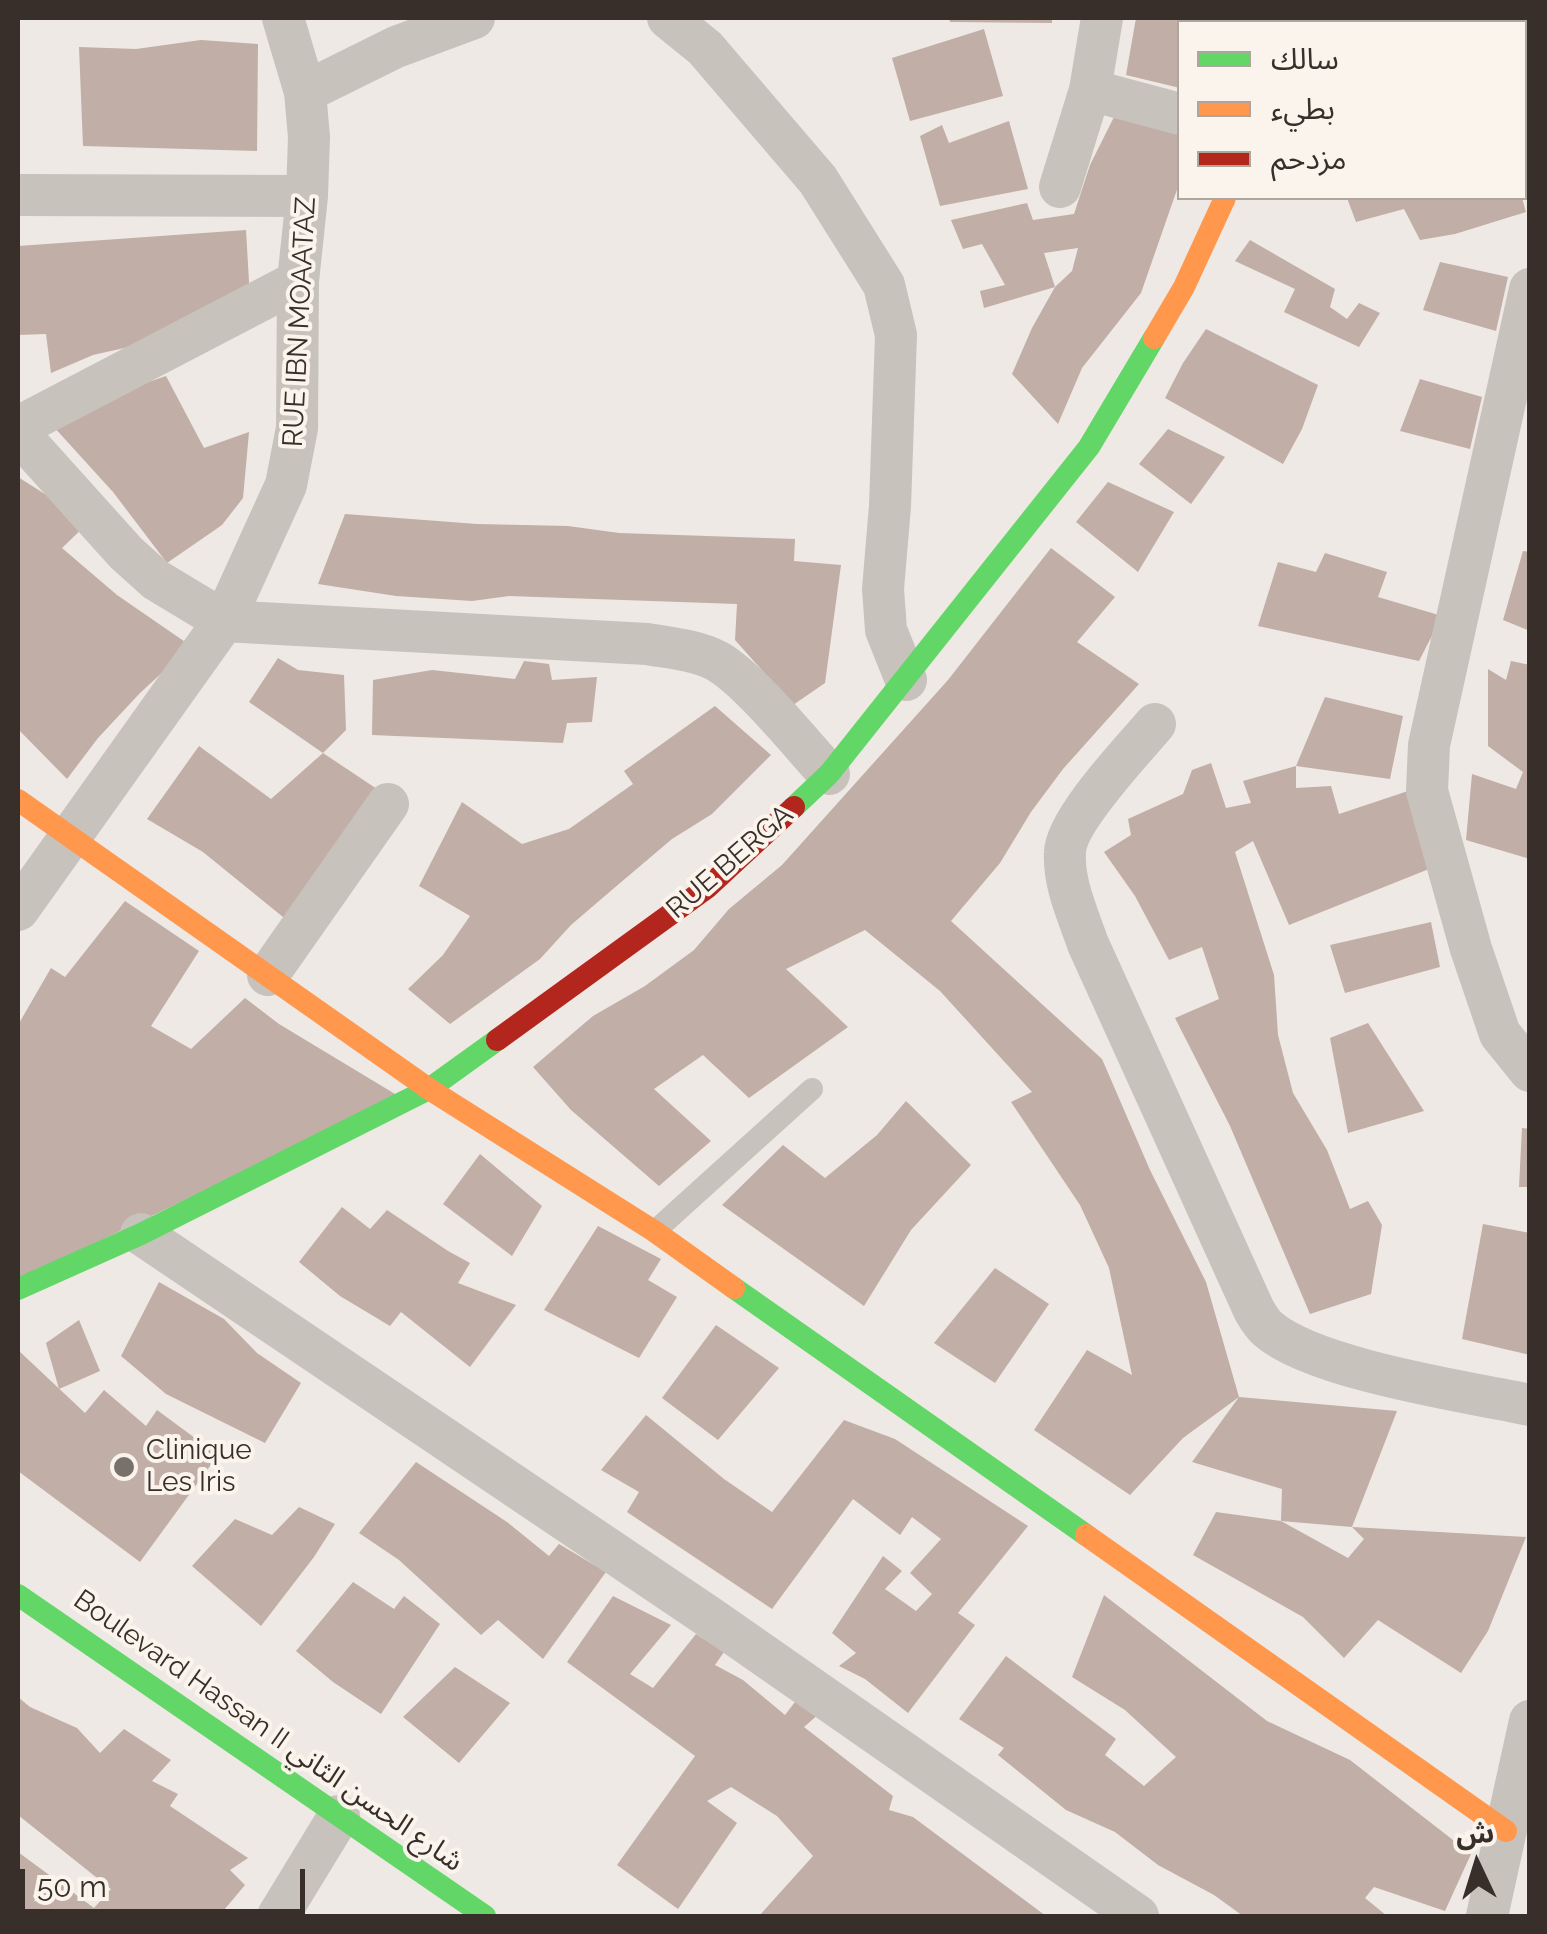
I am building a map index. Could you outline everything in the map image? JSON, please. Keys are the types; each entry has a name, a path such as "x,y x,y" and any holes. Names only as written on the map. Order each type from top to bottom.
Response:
{"street":[{"name":"RUE IBN MOAATAZ","path":"18,910 224,621 286,485 298,428 298,281 307,196 305,92 283,18"},
{"path":"305,92 396,46 474,18"},
{"path":"668,18 706,48 818,180 884,285 896,335 883,589 886,630 906,680"},
{"path":"1060,187 1090,90 1102,18"},
{"path":"1090,90 1177,113"},
{"path":"18,195 307,196"},
{"name":"RUE BERGA","path":"18,1289 141,1234 429,1089 708,887 829,774 1089,447 1184,287 1224,200"},
{"path":"298,281 18,430 126,554 156,580 224,621 647,644 690,652 717,661 739,679 829,774"},
{"path":"1530,290 1429,745 1427,791 1471,949 1500,1034 1530,1071"},
{"path":"1155,724 1070,828 1064,851 1069,889 1088,944 1254,1310 1264,1326 1305,1352 1530,1405"},
{"path":"18,800 429,1089 654,1231 1506,1831"},
{"path":"268,975 388,804"},
{"path":"141,1234 709,1618 1138,1916"},
{"name":"Boulevard Hassan II شارع الحسن الثاني","path":"18,1595 484,1916"},
{"path":"1488,1916 1530,1722"},
{"path":"278,1916 339,1816"}],"lane":[{"path":"654,1231 812,1090"}],"building":[{"path":"949,18 1052,18 1052,23 950,22"},
{"path":"1136,18 1242,18 1177,20 1177,87 1126,75"},
{"path":"1360,18 1470,18 1465,20"},
{"path":"984,29 1003,96 910,121 892,58"},
{"path":"201,40 258,44 257,151 83,146 79,47 136,49"},
{"path":"1118,109 1177,123 1177,190 1141,293 1082,368 1058,424 1012,374 1055,287 984,308 980,291 1005,285 982,244 963,249 951,220 1027,203 1033,220 1074,214 1090,165","holes":["1078,248 1072,271 1055,287 1044,253"]},
{"path":"1009,121 1028,189 940,206 920,136 942,125 949,143"},
{"path":"1348,200 1523,200 1526,212 1455,234 1420,240 1404,209 1356,222"},
{"path":"246,230 250,299 160,340 93,355 51,373 46,334 18,335 18,246"},
{"path":"1250,240 1335,289 1330,307 1347,319 1359,303 1380,313 1359,347 1284,312 1295,289 1235,261"},
{"path":"1440,262 1508,277 1496,331 1423,310"},
{"path":"1206,329 1318,385 1302,429 1283,464 1165,398"},
{"path":"166,376 204,448 249,432 243,498 222,525 167,563 113,492 53,426 114,394"},
{"path":"1420,379 1482,397 1470,449 1400,431"},
{"path":"1168,429 1225,457 1191,504 1139,464"},
{"path":"18,477 89,522 62,548 117,595 191,646 98,738 67,779 18,729"},
{"path":"1108,482 1174,512 1138,572 1076,522"},
{"path":"345,514 568,526 619,533 795,539 794,561 841,565 825,683 793,705 735,640 737,604 509,596 472,601 396,596 318,584"},
{"path":"1051,548 1115,597 1077,642 1139,684 1063,769 1000,863 951,921 1102,1059 1150,1170 1206,1282 1239,1397 1183,1438 1130,1495 1034,1430 1087,1350 1132,1375 1109,1268 1080,1205 1011,1102 1032,1092 940,991 865,930 786,969 848,1027 749,1098 703,1055 654,1089 711,1141 659,1186 571,1110 533,1067 593,1016 645,986 694,950 729,909 782,865 948,680"},
{"path":"1523,551 1530,552 1530,631 1503,620"},
{"path":"1325,553 1387,572 1378,597 1442,616 1419,661 1258,626 1278,562 1316,572"},
{"path":"278,658 298,670 344,675 346,730 323,753 249,702"},
{"path":"524,661 549,664 552,680 597,677 592,722 567,723 563,743 372,735 373,680 432,670 515,679"},
{"path":"1511,661 1530,665 1530,859 1466,840 1472,774 1516,789 1523,772 1488,746 1488,669 1506,680"},
{"path":"1325,697 1403,716 1390,779 1296,766"},
{"path":"715,706 771,755 712,814 672,839 571,925 540,959 450,1024 408,989 443,955 470,916 419,886 462,802 522,844 569,829 633,784 624,771"},
{"path":"199,746 271,799 323,753 389,797 299,930 203,852 147,819"},
{"path":"1211,763 1226,808 1251,803 1243,781 1296,766 1296,788 1331,786 1339,814 1408,791 1429,869 1289,925 1253,841 1235,852 1274,975 1278,1035 1293,1093 1327,1150 1350,1209 1368,1201 1382,1225 1371,1294 1310,1314 1230,1126 1175,1018 1219,999 1202,947 1169,960 1135,896 1104,852 1131,835 1128,819 1183,794 1192,770"},
{"path":"125,901 199,951 151,1026 191,1049 245,998 279,1024 400,1097 18,1280 18,1025 51,968 65,977"},
{"path":"1431,922 1440,967 1345,993 1330,945"},
{"path":"1368,1023 1424,1111 1348,1133 1330,1038"},
{"path":"906,1101 971,1165 911,1230 864,1306 722,1205 783,1145 825,1178 877,1135"},
{"path":"1522,1128 1530,1129 1530,1187 1519,1187"},
{"path":"480,1154 542,1206 512,1256 443,1204"},
{"path":"342,1207 370,1229 387,1210 470,1263 458,1283 516,1305 470,1367 401,1312 390,1326 340,1296 299,1262"},
{"path":"1483,1224 1530,1233 1530,1355 1462,1339"},
{"path":"598,1226 661,1259 648,1280 677,1297 639,1358 544,1310"},
{"path":"995,1268 1049,1304 995,1383 934,1343"},
{"path":"159,1282 224,1319 257,1353 301,1383 265,1443 166,1394 121,1356"},
{"path":"79,1320 100,1371 59,1389 46,1343"},
{"path":"716,1325 779,1368 718,1440 662,1398"},
{"name":"Clinique Les Iris","path":"18,1350 85,1413 104,1390 146,1426 157,1410 218,1455 140,1562 18,1471"},
{"path":"1239,1397 1397,1411 1352,1527 1281,1521 1282,1489 1192,1462"},
{"path":"646,1415 724,1479 772,1512 844,1420 895,1439 1028,1526 958,1613 975,1625 908,1713 865,1679 839,1666 856,1653 832,1633 883,1556 902,1571 885,1589 916,1611 932,1594 910,1573 941,1539 912,1517 900,1535 853,1499 772,1609 627,1512 639,1492 601,1470"},
{"path":"416,1462 507,1522 549,1556 559,1544 606,1572 543,1659 498,1620 481,1635 399,1560 359,1533"},
{"path":"299,1507 335,1524 261,1626 192,1566 235,1519 272,1535"},
{"path":"1216,1512 1281,1521 1348,1558 1364,1539 1352,1527 1526,1537 1488,1631 1461,1673 1378,1620 1344,1658 1303,1617 1193,1555"},
{"path":"353,1582 394,1609 404,1596 440,1624 381,1714 296,1651"},
{"path":"1104,1595 1267,1721 1350,1760 1471,1854 1445,1911 1374,1887 1365,1898 1387,1916 1243,1916 1214,1895 1158,1865 1115,1832 1066,1810 998,1755 1004,1748 959,1719 1006,1656 1116,1739 1105,1755 1144,1786 1176,1757 1125,1710 1072,1677"},
{"path":"613,1596 671,1625 630,1674 653,1688 696,1634 724,1652 715,1665 743,1680 785,1715 798,1698 820,1713 804,1727 893,1796 889,1810 913,1817 1046,1916 759,1916 813,1856 777,1816 731,1787 707,1801 737,1823 678,1909 617,1865 695,1756 567,1662"},
{"path":"455,1667 510,1703 459,1763 403,1717"},
{"path":"18,1697 30,1707 77,1728 100,1753 124,1729 171,1760 152,1781 178,1794 170,1806 248,1858 230,1870 245,1885 219,1916 18,1916 18,1852 94,1908 111,1889 18,1815"}],"traffic: fast":[{"path":"794,807 829,774 1089,447 1154,338"},
{"path":"18,1289 141,1234 429,1089 497,1040"},
{"path":"734,1288 1086,1535"},
{"path":"18,1595 485,1916"}],"traffic: slow":[{"path":"1154,338 1184,287 1224,200"},
{"path":"18,800 429,1089 654,1231 734,1288"},
{"path":"1086,1535 1506,1831"}],"traffic: jam":[{"path":"497,1040 708,887 794,807"}],"place":[{"name":"Clinique Les Iris","path":"124,1467"}]}
